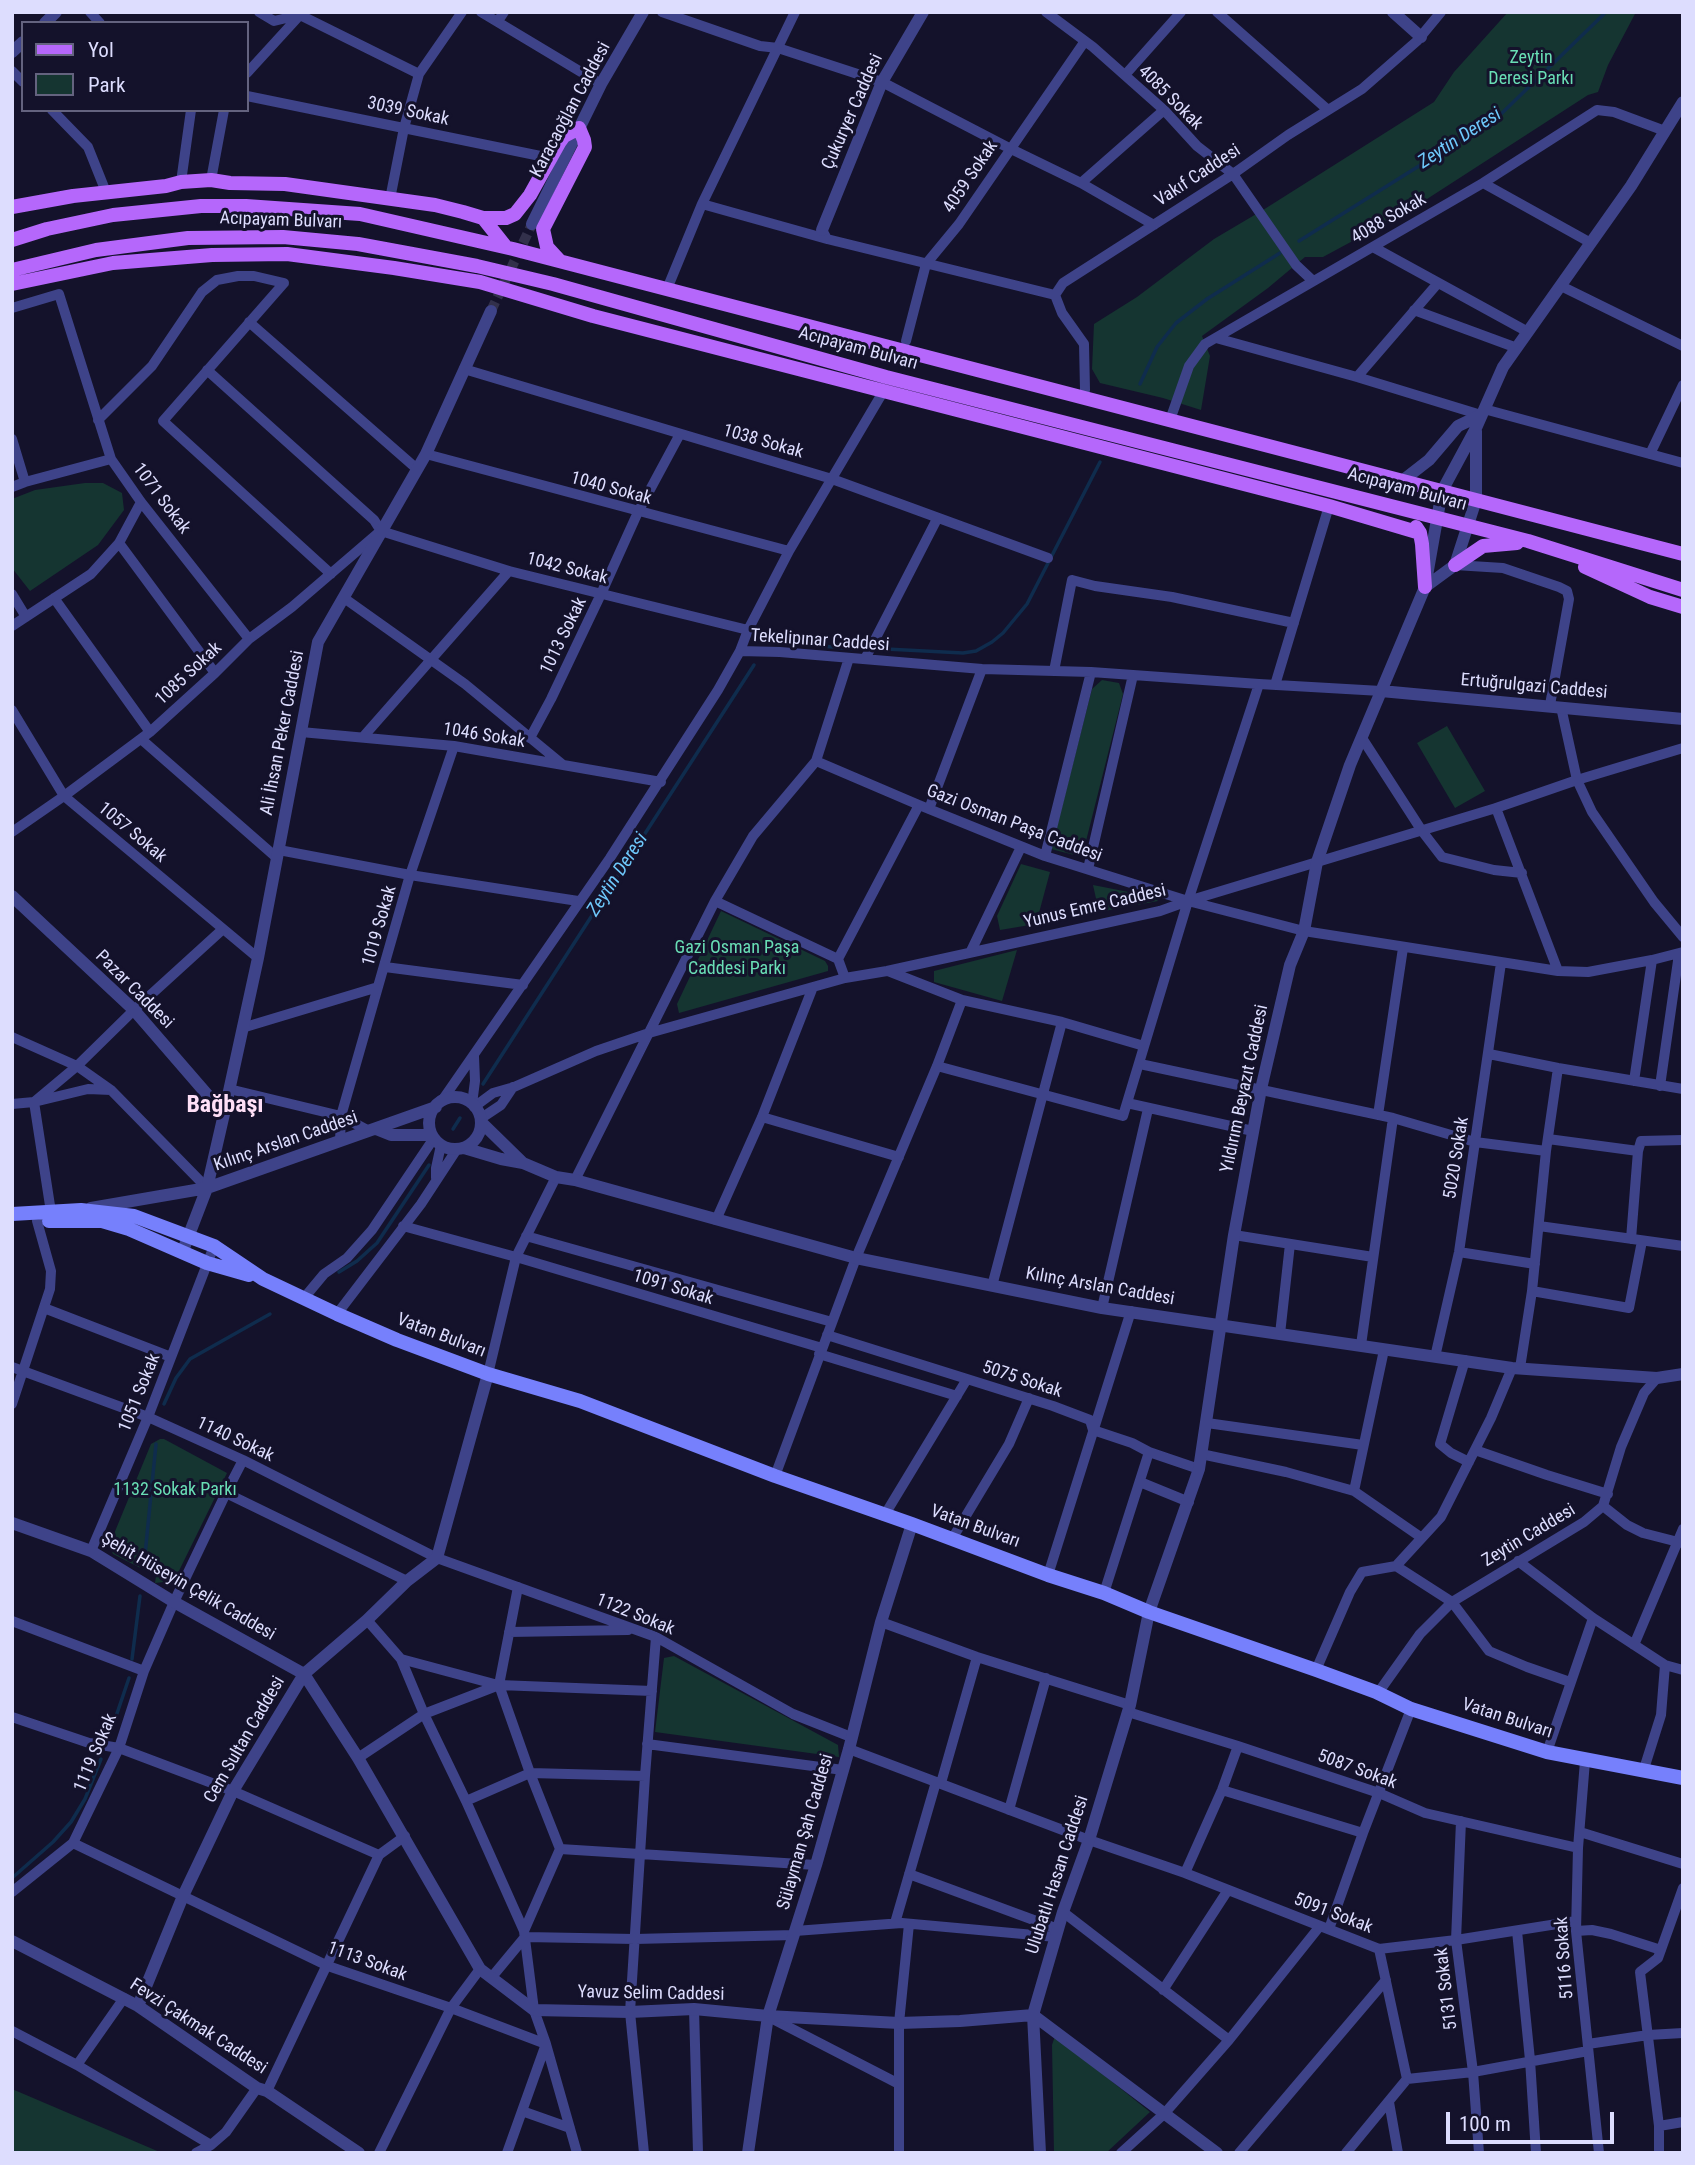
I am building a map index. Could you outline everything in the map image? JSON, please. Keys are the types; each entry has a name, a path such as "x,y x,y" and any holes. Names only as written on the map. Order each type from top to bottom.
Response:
{"main road":[{"path":"12,207 106,192 211,180 285,184 435,205 484,218 506,218 515,214 556,159 564,136 579,128 585,147 543,229 547,247 560,261"},
{"name":"Acıpayam Bulvarı","path":"12,240 47,229 113,215 201,206 247,206 360,214 506,247 1683,554"},
{"path":"484,218 506,247"},
{"name":"Acıpayam Bulvarı","path":"12,270 96,250 188,238 283,237 358,244 553,284 899,380 1528,541 1683,590"},
{"path":"12,284 113,263 212,254 286,254 480,282 593,316 1329,506 1420,533"},
{"path":"1403,509 1420,533 1425,587"},
{"path":"1455,565 1483,546 1528,541 1650,597 1683,607"},
{"name":"Vatan Bulvarı","path":"12,1223 42,1215 80,1210 134,1216 214,1245 263,1279"},
{"name":"Vatan Bulvarı","path":"12,1214 102,1221 129,1230 207,1264 263,1279 397,1340 488,1374 580,1401 884,1516 1316,1670 1378,1693 1411,1709 1547,1752 1683,1778"}],"street":[{"path":"259,12 274,21 299,14 419,74"},
{"path":"390,199 404,128 419,74 462,12"},
{"path":"481,12 501,17 601,84"},
{"name":"Karacaoğlan Caddesi","path":"579,128 643,12"},
{"path":"663,12 760,46 778,48 888,85 1082,183 1154,225"},
{"path":"667,289 702,204 795,12"},
{"name":"Çukuryer Caddesi","path":"825,234 888,85 923,12"},
{"name":"4085 Sokak","path":"1046,12 1125,75 1164,110 1197,146 1233,174 1296,265 1313,281"},
{"path":"1125,75 1181,12"},
{"path":"1217,12 1328,110"},
{"path":"1393,12 1421,37"},
{"name":"Vakıf Caddesi","path":"1055,295 1063,283 1362,89 1421,37 1441,12"},
{"path":"248,72 299,14"},
{"name":"4059 Sokak","path":"906,341 926,264 959,223 1085,41"},
{"name":"3039 Sokak","path":"248,96 556,159"},
{"path":"1425,587 1455,565 1476,500 1476,428 1503,368 1631,186 1682,104"},
{"path":"1082,183 1164,110"},
{"name":"4088 Sokak","path":"1170,420 1189,366 1205,344 1483,183 1597,110 1614,112 1665,131"},
{"path":"54,112 88,147 106,192"},
{"path":"181,182 191,112"},
{"path":"211,180 224,112"},
{"name":"Karacaoğlan Caddesi","path":"532,225 556,159"},
{"path":"1483,183 1591,243"},
{"path":"702,204 825,234 926,264 1055,295 1062,313 1084,344 1083,396"},
{"path":"1373,247 1528,332"},
{"path":"98,420 152,366 202,292 217,280 254,276 284,283 163,421 331,573"},
{"path":"1357,377 1438,282"},
{"path":"1561,286 1683,346"},
{"path":"12,308 59,294 111,459"},
{"path":"1415,310 1517,348"},
{"name":"Ali İhsan Peker Caddesi","path":"182,1253 207,1188 225,1114 258,958 318,642 426,454 491,311"},
{"path":"249,322 417,469"},
{"path":"1216,338 1483,412 1683,463"},
{"name":"1038 Sokak","path":"464,369 832,480 1048,558"},
{"path":"207,370 374,520 381,531"},
{"path":"1650,454 1683,386"},
{"path":"740,651 789,551 883,392"},
{"path":"1402,481 1429,460 1458,426 1483,412"},
{"name":"Yıldırım Beyazıt Caddesi","path":"1149,1612 1199,1469 1234,1235 1261,1089 1290,965 1304,931 1317,862 1362,738 1425,587 1442,491 1476,428"},
{"name":"1013 Sokak","path":"530,738 551,699 638,512 680,435"},
{"path":"12,439 25,482"},
{"name":"1040 Sokak","path":"426,454 789,551"},
{"name":"1071 Sokak","path":"12,487 111,459 141,502 249,639"},
{"path":"12,626 90,574 119,543 141,502"},
{"path":"1275,685 1329,506"},
{"path":"865,659 937,519"},
{"name":"1042 Sokak","path":"381,531 509,571 748,630"},
{"name":"1085 Sokak","path":"12,832 145,736 249,639 381,531"},
{"path":"119,543 215,673"},
{"path":"1455,565 1503,568 1567,592 1569,599 1555,706 1577,780 1592,812 1654,902 1683,937"},
{"path":"363,737 509,571"},
{"path":"1054,671 1072,580 1172,597 1294,623"},
{"path":"12,594 26,617"},
{"path":"54,598 145,736 278,854 578,901"},
{"path":"344,598 465,684 562,764"},
{"name":"Tekelipınar Caddesi","path":"438,1105 660,782 740,651 982,669 1091,672 1381,691"},
{"path":"575,1180 715,901 753,836 816,761 849,659"},
{"path":"838,959 924,807 982,669"},
{"path":"1045,856 1091,672"},
{"path":"1087,869 1133,676"},
{"path":"937,1066 1123,1116 1188,901 1259,684"},
{"name":"Ertuğrulgazi Caddesi","path":"1381,691 1683,719"},
{"name":"1057 Sokak","path":"12,710 64,796 258,958"},
{"name":"1046 Sokak","path":"301,732 454,746 660,782"},
{"path":"1362,738 1442,857 1494,870 1522,873"},
{"name":"1019 Sokak","path":"340,1141 341,1116 410,875 454,746"},
{"name":"Yunus Emre Caddesi","path":"477,1113 501,1105 513,1087 596,1051 649,1033 845,978 1160,911 1683,748"},
{"name":"Gazi Osman Paşa Caddesi","path":"816,761 1045,856 1188,901 1304,931 1558,971 1588,972 1681,953"},
{"path":"1496,808 1558,971"},
{"path":"971,951 1021,847"},
{"name":"Pazar Caddesi","path":"12,896 134,1010 225,1114"},
{"path":"715,901 838,959 845,978"},
{"path":"34,1102 77,1066 223,929"},
{"path":"1378,1115 1403,948"},
{"path":"1660,1086 1681,953"},
{"path":"1634,1081 1652,960"},
{"name":"5020 Sokak","path":"1435,1357 1459,1252 1501,963"},
{"path":"385,967 523,985"},
{"path":"887,971 962,1000 1062,1022 1144,1046"},
{"path":"242,1028 378,987"},
{"path":"716,1220 762,1117 813,987"},
{"path":"775,1476 856,1258 962,1000"},
{"path":"992,1286 1062,1022"},
{"path":"12,1037 77,1066 111,1090 207,1188"},
{"path":"1489,1054 1683,1089"},
{"path":"337,1314 421,1204 436,1178 460,1148 475,1140 480,1128 474,1056"},
{"path":"1140,1064 1393,1118 1475,1142 1546,1151"},
{"path":"1316,1670 1350,1592 1362,1572 1396,1566 1441,1517 1516,1368 1532,1291 1546,1151 1558,1068"},
{"path":"229,1089 341,1116 373,1130"},
{"path":"12,1104 88,1090 111,1090"},
{"path":"436,1178 436,1139 430,1119 438,1105 453,1098 460,1098 477,1113"},
{"path":"12,1404 50,1289 51,1271 42,1215 34,1102"},
{"path":"1127,1103 1253,1131"},
{"name":"Kılınç Arslan Caddesi","path":"80,1210 207,1188 438,1105"},
{"path":"1102,1308 1148,1109"},
{"name":"Kılınç Arslan Caddesi","path":"477,1113 523,1163"},
{"path":"762,1117 899,1157"},
{"path":"1361,1345 1393,1118"},
{"name":"Kılınç Arslan Caddesi","path":"373,1130 391,1135 436,1139"},
{"path":"436,1139 460,1148"},
{"path":"304,1298 324,1274 347,1258 372,1230 436,1139"},
{"path":"1548,1139 1638,1151"},
{"path":"1532,1291 1629,1308 1637,1240 1638,1151 1641,1141 1683,1140"},
{"name":"Kılınç Arslan Caddesi","path":"460,1148 523,1163 556,1177 856,1258 1102,1308 1516,1368 1657,1378 1683,1374"},
{"path":"437,1558 488,1374 516,1257 556,1177"},
{"name":"1091 Sokak","path":"403,1226 516,1257 957,1396"},
{"path":"1539,1226 1683,1246"},
{"path":"1234,1235 1373,1257"},
{"path":"526,1236 832,1322"},
{"path":"1280,1334 1290,1244"},
{"name":"1051 Sokak","path":"91,1551 148,1417 214,1245"},
{"path":"1459,1252 1535,1264"},
{"path":"44,1308 171,1357"},
{"path":"1048,1575 1131,1311"},
{"name":"5075 Sokak","path":"827,1335 1029,1398 1090,1420 1093,1430 1199,1469"},
{"path":"1353,1491 1384,1350"},
{"path":"1465,1360 1440,1444 1469,1462"},
{"name":"1140 Sokak","path":"12,1367 148,1417 243,1460 437,1558"},
{"path":"1657,1378 1644,1393 1621,1447 1603,1506 1627,1525 1643,1533 1680,1542"},
{"path":"884,1516 967,1379"},
{"path":"952,1539 1009,1444 1029,1398"},
{"path":"1207,1423 1363,1445"},
{"path":"1475,1450 1608,1494"},
{"path":"1104,1593 1150,1452"},
{"path":"1201,1454 1286,1472 1353,1491 1422,1538"},
{"name":"1119 Sokak","path":"12,1892 73,1843 119,1748 144,1671 174,1602 243,1460"},
{"path":"1140,1482 1189,1502"},
{"path":"226,1493 408,1581"},
{"name":"Zeytin Caddesi","path":"1378,1693 1420,1634 1452,1602 1584,1522 1603,1506"},
{"name":"Şehit Hüseyin Çelik Caddesi","path":"12,1523 91,1551 174,1602 304,1674"},
{"name":"Sülayman Şah Caddesi","path":"748,2153 768,2016 816,1865 881,1622 912,1524"},
{"path":"1634,1645 1680,1542 1683,1529"},
{"name":"Cem Sultan Caddesi","path":"138,2006 183,1896 233,1791 304,1674 437,1558"},
{"name":"1122 Sokak","path":"437,1558 656,1637 793,1714 938,1783"},
{"path":"1518,1561 1593,1618 1665,1665 1683,1670"},
{"path":"1396,1566 1452,1602 1489,1651 1570,1682"},
{"path":"491,1978 525,1934 560,1849 499,1685 518,1587"},
{"name":"Ulubatlı Hasan Caddesi","path":"1040,2153 1033,2015 1063,1912 1089,1840 1129,1709 1149,1612"},
{"path":"1547,1752 1593,1618"},
{"path":"367,1620 401,1659 525,1934 534,2010 578,2153"},
{"path":"12,1621 144,1671"},
{"name":"5087 Sokak","path":"881,1622 1380,1793 1425,1813 1578,1848"},
{"path":"509,1632 635,1629"},
{"path":"644,2153 630,2012 656,1637"},
{"path":"895,1923 977,1657"},
{"path":"401,1659 499,1685 652,1691"},
{"path":"1643,1772 1661,1715 1665,1665"},
{"path":"304,1674 405,1836 480,1969 534,2010"},
{"path":"1010,1810 1046,1678"},
{"path":"358,1758 424,1714 499,1685"},
{"path":"1121,2153 1164,2114 1324,1928 1380,1793 1411,1709"},
{"path":"12,1717 89,1743 119,1748 233,1791 379,1855"},
{"path":"648,1744 842,1770"},
{"path":"1185,1873 1222,1790 1238,1746"},
{"name":"5116 Sokak","path":"1585,1761 1578,1848 1576,1926 1599,2153"},
{"path":"466,1801 530,1773 645,1776"},
{"name":"5091 Sokak","path":"938,1783 1185,1873 1379,1949 1576,1926 1661,1950"},
{"path":"1222,1790 1363,1833"},
{"name":"5131 Sokak","path":"1461,1821 1456,1940 1473,2072 1479,2153"},
{"path":"1580,1832 1683,1864"},
{"path":"196,2153 226,2132 262,2089 328,1966 379,1855 405,1836"},
{"name":"1113 Sokak","path":"73,1843 328,1966 546,2044"},
{"path":"560,1849 816,1865"},
{"path":"909,1874 1057,1933"},
{"path":"1659,2153 1659,2126 1640,1972 1658,1958 1683,1888"},
{"path":"1163,1990 1228,1890"},
{"path":"1063,1912 1229,2040"},
{"path":"525,1934 635,1938 795,1933 895,1923 1057,1933"},
{"path":"899,2153 899,2023 909,1924"},
{"path":"1517,1931 1536,2153"},
{"name":"Fevzi Çakmak Caddesi","path":"12,1941 138,2006 359,2153"},
{"path":"1379,1949 1407,2079"},
{"path":"379,2153 451,2008 480,1969"},
{"path":"1239,2153 1386,1980"},
{"path":"77,2065 124,1998"},
{"path":"694,2009 698,2153"},
{"name":"Yavuz Selim Caddesi","path":"534,2010 630,2012 694,2009 899,2023 1033,2015"},
{"path":"1033,2015 1217,2153"},
{"path":"768,2016 899,2084"},
{"path":"12,2031 77,2065 211,2145"},
{"path":"1346,2153 1407,2079 1473,2072 1648,2035 1683,2033"},
{"path":"507,2153 546,2044"},
{"path":"1389,2102 1398,2153"},
{"path":"522,2112 570,2128"},
{"path":"1659,2126 1683,2122"}],"green space":[{"name":"Zeytin Deresi Parkı","path":"1508,12 1636,12 1608,65 1598,92 1588,95 1410,210 1323,257 1305,257 1202,336 1210,356 1201,410 1100,383 1092,369 1094,324 1137,297 1214,239 1434,102 1454,72"},
{"path":"103,483 122,493 124,510 98,545 30,591 12,568 12,499 35,490"},
{"path":"1102,680 1119,683 1123,694 1082,857 1051,849 1092,689"},
{"path":"1447,726 1485,791 1455,808 1417,743"},
{"path":"1021,864 1050,872 1036,924 1000,930 997,916"},
{"path":"1093,885 1154,897 1158,901 1099,912"},
{"name":"Gazi Osman Paşa Caddesi Parkı","path":"721,911 825,961 828,971 679,1013 677,1004"},
{"path":"1017,950 1002,1001 934,982 934,971"},
{"name":"1132 Sokak Parkı","path":"160,1439 227,1473 174,1581 155,1583 156,1576 113,1554 109,1546 151,1444"},
{"path":"674,1656 838,1745 839,1757 655,1732 664,1658"},
{"path":"1055,2036 1150,2112 1106,2153 1054,2153 1052,2045"},
{"path":"12,2089 162,2153 12,2153"}],"waterway":[{"name":"Zeytin Deresi","path":"1299,241 1499,116 1604,14"},
{"name":"Zeytin Deresi","path":"1140,384 1157,347 1176,323 1207,299 1280,253"},
{"name":"Zeytin Deresi","path":"886,649 963,653 976,651 1003,633 1027,604 1100,462"},
{"name":"Zeytin Deresi","path":"787,643 856,649"},
{"name":"Zeytin Deresi","path":"483,1084 754,665"},
{"name":"Zeytin Deresi","path":"453,1129 460,1118"},
{"name":"Zeytin Deresi","path":"339,1272 357,1261 377,1243 429,1165"},
{"name":"Zeytin Deresi","path":"164,1404 176,1378 190,1359 270,1314"},
{"name":"Zeytin Deresi","path":"144,1565 156,1444"},
{"name":"Zeytin Deresi","path":"132,1659 140,1596"},
{"name":"Zeytin Deresi","path":"110,1734 129,1678"},
{"name":"Zeytin Deresi","path":"12,1878 53,1842 71,1822 85,1799 101,1759"}],"tunnel":[{"path":"491,311 532,224"}],"district":[{"name":"Bağbaşı","path":"225,1106"}]}
